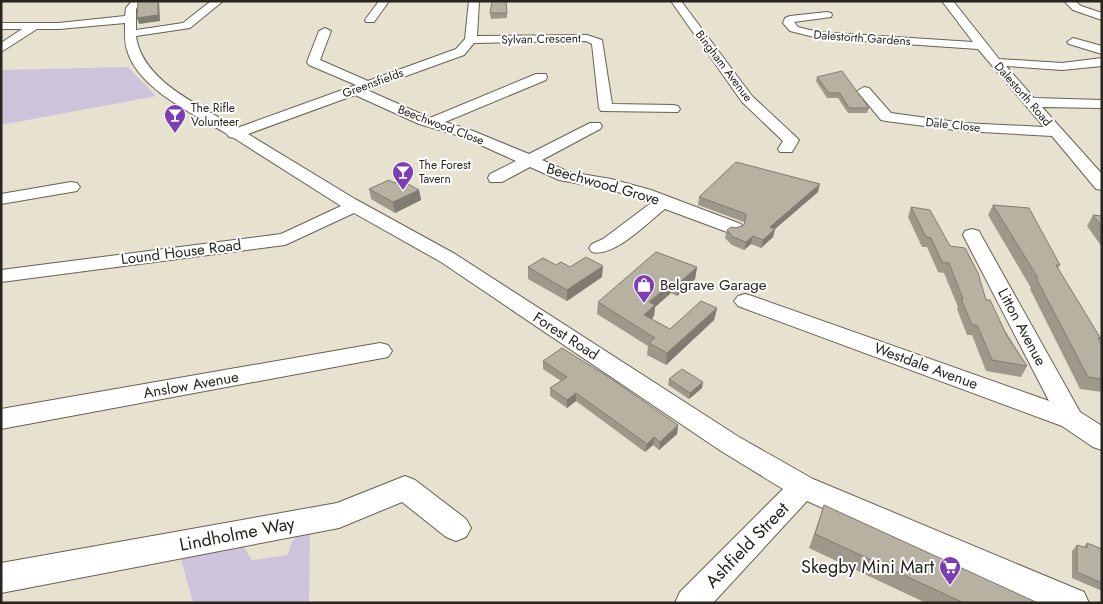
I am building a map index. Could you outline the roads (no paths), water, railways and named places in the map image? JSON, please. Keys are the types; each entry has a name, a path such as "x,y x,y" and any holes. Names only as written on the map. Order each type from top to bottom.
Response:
{"street":[{"path":"1,26 33,27 133,18 186,26 218,1"},
{"path":"384,1 374,20 390,1"},
{"path":"471,40 474,1"},
{"name":"Bingham Avenue","path":"676,1 747,98 791,140 786,149"},
{"name":"Dalestorth Road","path":"948,1 982,46 1102,186"},
{"path":"1069,1 1077,8 1102,17"},
{"name":"Dalestorth Gardens","path":"827,15 794,18 789,20 788,23 794,29 818,35 982,46"},
{"name":"Forest Road","path":"133,18 133,55 147,75 164,89 234,134 355,206 448,258 730,444 803,487 1073,603"},
{"path":"1,48 33,27"},
{"name":"Beechwood Close","path":"325,31 313,62 431,124 468,134 528,161"},
{"name":"Sylvan Crescent","path":"471,40 587,38 598,42 606,108 672,109"},
{"name":"Greensfields","path":"234,134 460,52 471,40"},
{"path":"1073,42 1102,50"},
{"path":"996,62 1068,66 1090,65 1102,62"},
{"path":"431,124 541,77"},
{"name":"Dale Close","path":"864,91 886,117 963,127 1056,132"},
{"path":"1029,102 1102,104"},
{"path":"496,178 595,126"},
{"name":"Beechwood Grove","path":"528,161 565,176 611,184 664,201 734,228"},
{"path":"1,199 71,187"},
{"path":"599,248 610,242 664,201"},
{"name":"Lound House Road","path":"1,276 284,239 355,206"},
{"name":"Litton Avenue","path":"972,234 1071,419"},
{"name":"Westdale Avenue","path":"746,301 1071,419 1102,440"},
{"name":"Anslow Avenue","path":"1,419 380,351"},
{"name":"Ashfield Street","path":"691,603 803,487"},
{"name":"Lindholme Way","path":"1,578 339,515 405,488 456,528"}],"place":[{"name":"The Rifle Volunteer","path":"175,134"},
{"name":"The Forest Tavern","path":"403,191"},
{"name":"Belgrave Garage","path":"644,304"},
{"name":"Skegby Mini Mart","path":"950,586"}]}
